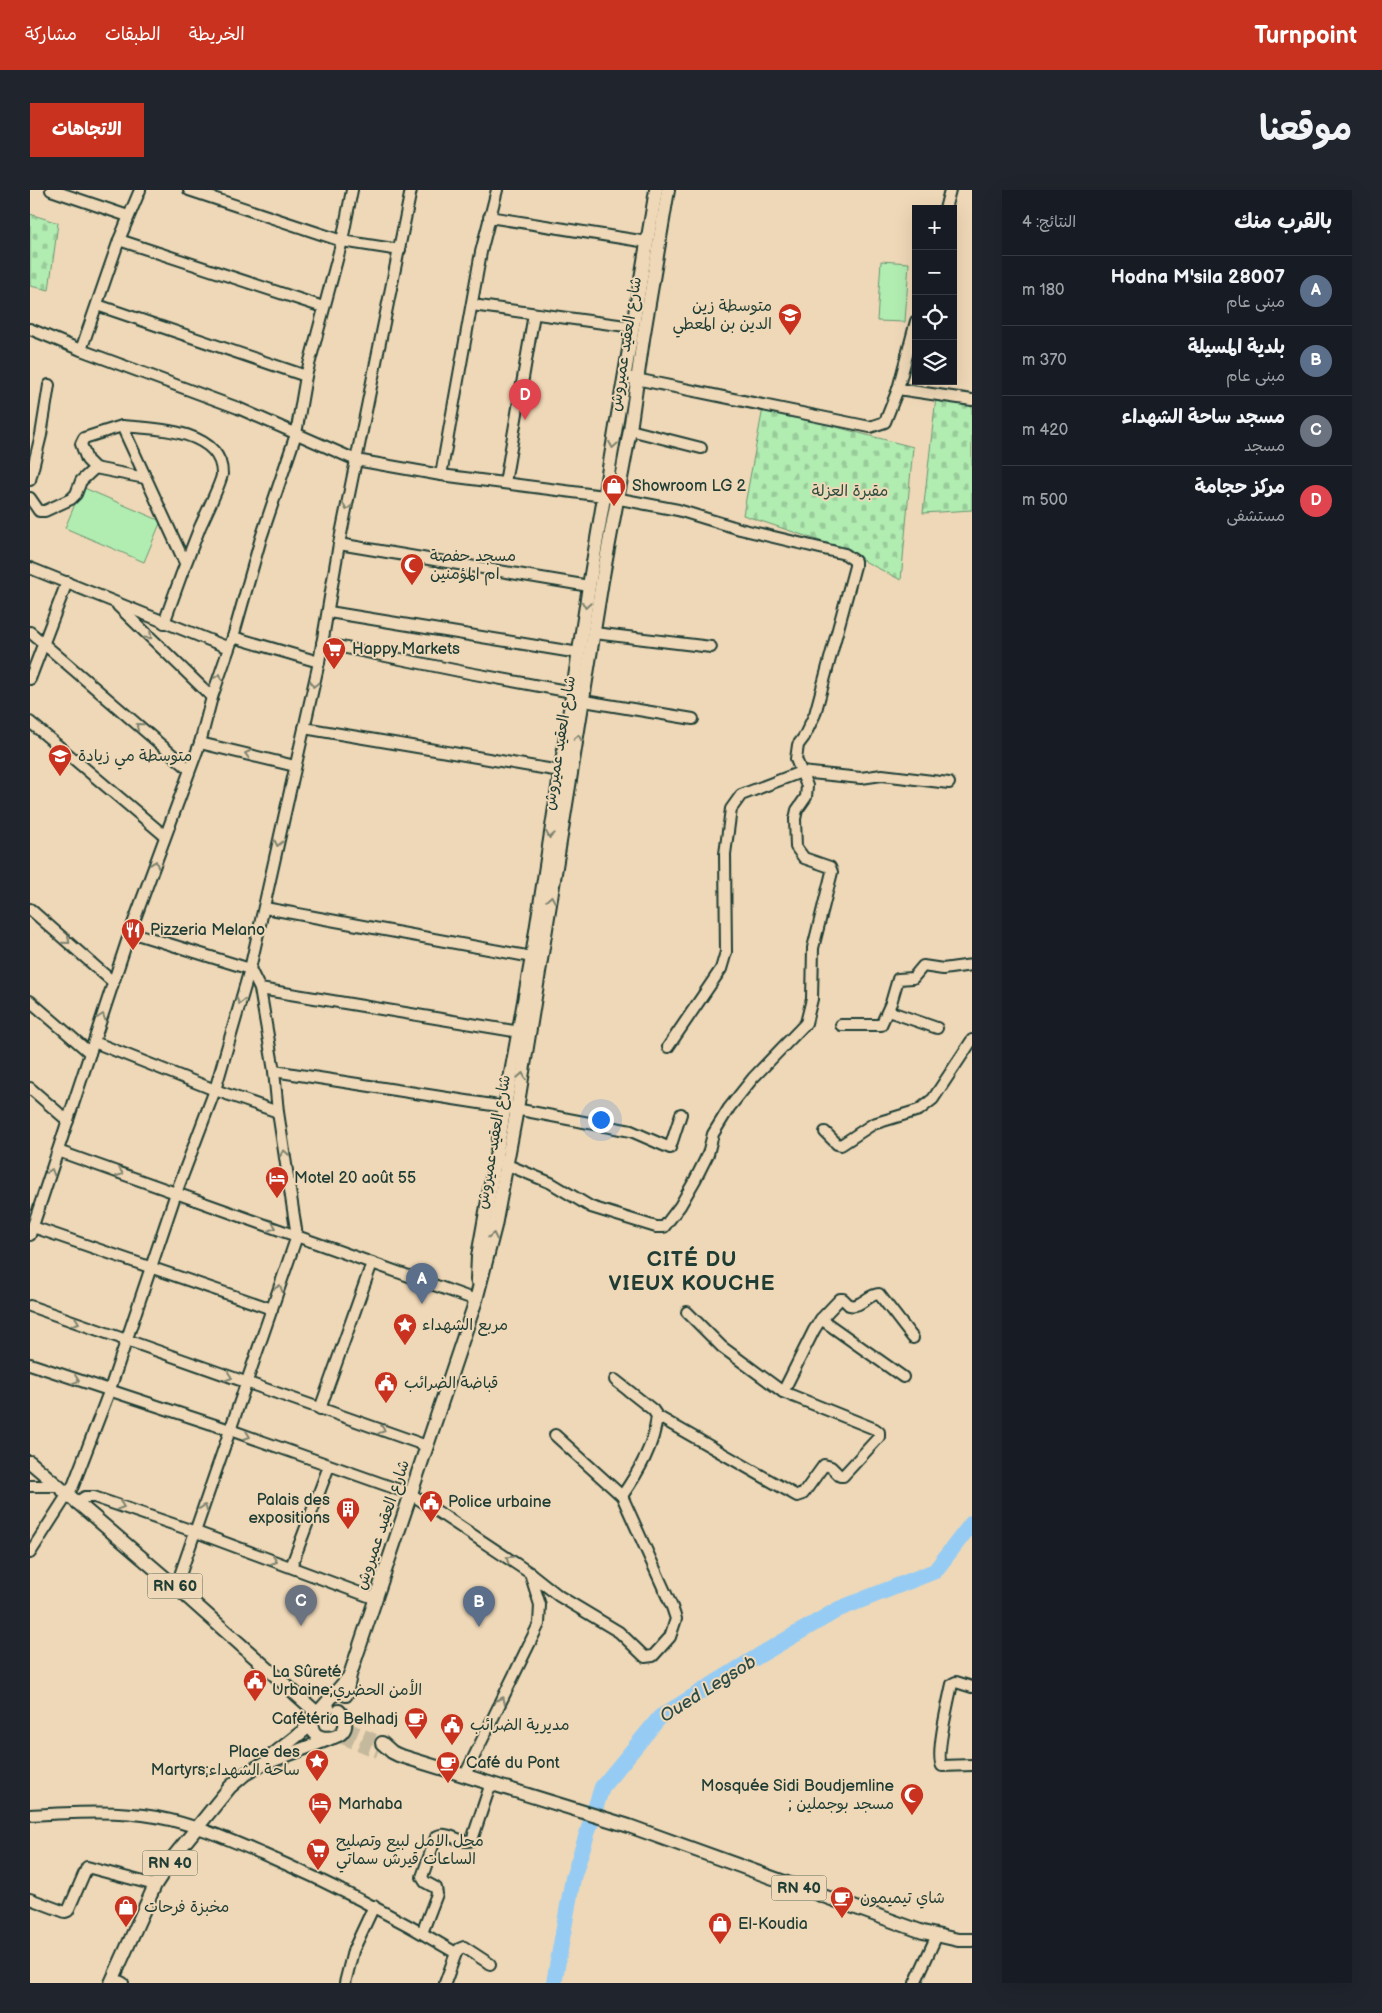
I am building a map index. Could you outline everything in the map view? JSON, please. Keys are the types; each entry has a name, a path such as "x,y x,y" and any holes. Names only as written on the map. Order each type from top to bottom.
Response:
{"main road":[{"name":"شارع العقيد عميروش","path":"476,1300 478,1256 511,1108 584,701 610,497 630,430 633,327 656,190"},
{"name":"شارع العقيد عميروش","path":"335,1719 476,1300 493,1234 506,1164 520,1032 589,586 610,497 631,378 643,339 668,190"},
{"name":"RN 60","path":"30,1462 72,1500 335,1719"},
{"path":"335,1719 350,1676"},
{"name":"RN 40","path":"116,1981 155,1886 198,1826 230,1787 245,1774 335,1719"},
{"name":"RN 40","path":"261,1765 335,1719"},
{"name":"RN 40","path":"380,1748 629,1826 809,1892 937,1935 958,1940 972,1940"}],"street":[{"path":"51,190 128,216"},
{"path":"81,350 118,240 140,190"},
{"path":"189,190 342,241 400,250"},
{"path":"272,1309 152,1268 31,1231 130,932 200,743 212,697 233,637 261,538 296,434 306,376 342,241 352,190"},
{"path":"30,1553 72,1500 73,1486 128,1341 176,1193 215,1090 250,969 319,662 339,544 411,190"},
{"path":"441,475 480,252 497,190"},
{"path":"947,205 950,190"},
{"path":"489,217 647,242"},
{"path":"118,240 323,307"},
{"path":"97,304 306,376"},
{"path":"472,305 633,327"},
{"path":"505,483 534,314"},
{"path":"30,329 81,350 238,408 356,460 441,475 610,497 678,510 740,529 845,554 855,561 815,714 798,745 796,759 807,786 806,797 797,810 795,819 796,847 804,858 828,866 832,872 813,948 812,999 806,1023 753,1078 729,1108 717,1126 708,1154 695,1180 667,1223 662,1227 656,1227 591,1207 551,1183 506,1164"},
{"path":"631,378 870,427 885,422 898,389 912,336"},
{"path":"30,480 49,385"},
{"path":"898,389 972,400"},
{"path":"122,426 185,563"},
{"path":"145,478 95,468 87,460 81,444 82,440 122,426 162,428 197,438 217,456 222,475 185,563 164,623"},
{"path":"630,430 701,448"},
{"path":"30,498 38,511 45,511 71,499 76,494 80,481 95,468"},
{"path":"339,544 589,586"},
{"path":"30,568 229,648"},
{"path":"30,679 67,582"},
{"path":"114,602 212,697"},
{"path":"328,612 579,653"},
{"path":"30,632 189,769"},
{"path":"594,633 711,647"},
{"path":"233,637 319,662"},
{"path":"322,643 572,692"},
{"path":"584,701 693,719"},
{"path":"30,722 165,836"},
{"path":"304,728 560,771"},
{"path":"200,743 295,766"},
{"path":"668,1047 721,969 726,952 724,872 731,809 741,795 801,772 860,778 882,775 949,783"},
{"path":"265,908 532,957"},
{"path":"30,910 113,982"},
{"path":"130,932 250,969 260,989 274,1071 278,1112 297,1236 176,1587"},
{"path":"841,1025 881,1025 888,1011 897,981 900,978 913,978 921,967 943,969 972,965"},
{"path":"260,989 520,1032"},
{"path":"30,1001 90,1053"},
{"path":"888,1011 937,1028"},
{"path":"825,1132 837,1144 841,1145 873,1124 925,1107 933,1099 972,1040"},
{"path":"94,1042 215,1090 278,1112"},
{"path":"274,1071 511,1108 631,1131 670,1148 681,1114"},
{"path":"30,1088 68,1121"},
{"path":"58,1151 476,1300"},
{"path":"320,1409 372,1263"},
{"path":"783,1392 814,1330 821,1319 840,1299 844,1299 849,1305 854,1306 878,1294 913,1338"},
{"path":"30,1306 427,1446"},
{"path":"614,1380 653,1410 657,1416 797,1496 803,1494 824,1465 831,1467 840,1476 843,1476 878,1437 878,1432 875,1429 783,1392 722,1347 687,1312"},
{"path":"821,1319 903,1378"},
{"path":"30,1364 109,1392 230,1430 411,1494 530,1573 559,1596 619,1632 642,1656 649,1658 670,1637 676,1616 622,1496 555,1435"},
{"path":"622,1496 645,1458 655,1434 657,1416"},
{"path":"291,1567 328,1466"},
{"path":"30,1486 56,1486"},
{"path":"72,1500 94,1497 196,1532 376,1599"},
{"path":"465,1775 539,1624 540,1605 530,1573"},
{"path":"972,1687 956,1682 952,1684 939,1761 942,1766 972,1765"},
{"path":"422,1933 438,1894 436,1888 425,1882 422,1877 434,1842 437,1836 442,1834 464,1841 472,1840 491,1783"},
{"path":"30,1815 118,1814 154,1817 198,1826 286,1864 374,1906 456,1953"},
{"path":"30,1899 64,1912 68,1911 87,1867 155,1886"},
{"path":"345,1983 353,1951 374,1906"},
{"path":"915,1983 937,1935"},
{"path":"445,1983 459,1949 464,1947 490,1964"}],"green space":[{"path":"30,214 58,223 49,290 30,286"},
{"path":"881,261 909,263 905,322 877,321"},
{"name":"مقبرة العزلة","path":"936,397 972,403 972,510 923,513"},
{"name":"مقبرة العزلة","path":"763,408 913,447 901,580 835,546 743,515"},
{"path":"82,487 161,521 144,562 65,528"}],"waterway":[{"name":"Oued Legsob","path":"554,1983 573,1878 602,1787 660,1717 839,1609 935,1571 972,1523"}],"tunnel":[{"path":"347,1728 382,1743"},
{"path":"342,1738 378,1752"}],"place":[{"name":"متوسطة زين الدين بن المعطي","path":"790,336"},
{"name":"مركز حجامة","path":"525,420"},
{"name":"Showroom LG 2","path":"614,507"},
{"name":"مسجد حفصة ام المؤمنين","path":"412,586"},
{"name":"Happy Markets","path":"334,670"},
{"name":"متوسطة مي زيادة","path":"60,777"},
{"name":"Pizzeria Melano","path":"133,951"},
{"name":"Motel 20 août 55","path":"277,1199"},
{"name":"Hodna M'sila 28007","path":"422,1304"},
{"name":"مربع الشهداء","path":"405,1346"},
{"name":"قباضة الضرائب","path":"386,1404"},
{"name":"Police urbaine","path":"431,1523"},
{"name":"Palais des expositions","path":"348,1530"},
{"name":"مسجد ساحة الشهداء","path":"301,1626"},
{"name":"بلدية المسيلة","path":"479,1627"},
{"name":"La Sûreté Urbaine;الأمن الحضري","path":"255,1702"},
{"name":"Cafétéria Belhadj","path":"416,1740"},
{"name":"مديرية الضرائب","path":"452,1746"},
{"name":"Place des Martyrs;ساحة الشهداء","path":"317,1782"},
{"name":"Café du Pont","path":"448,1784"},
{"name":"Mosquée Sidi Boudjemline ; مسجد بوجملين","path":"912,1816"},
{"name":"Marhaba","path":"320,1825"},
{"name":"محل الامل لبيع وتصليح الساعات قيرش سماتي","path":"318,1871"},
{"name":"شاي تيميمون","path":"842,1919"},
{"name":"مخبزة فرحات","path":"126,1928"},
{"name":"El-Koudia","path":"720,1945"}],"district":[{"name":"CITÉ DU VIEUX KOUCHE","path":"692,1271"}]}
